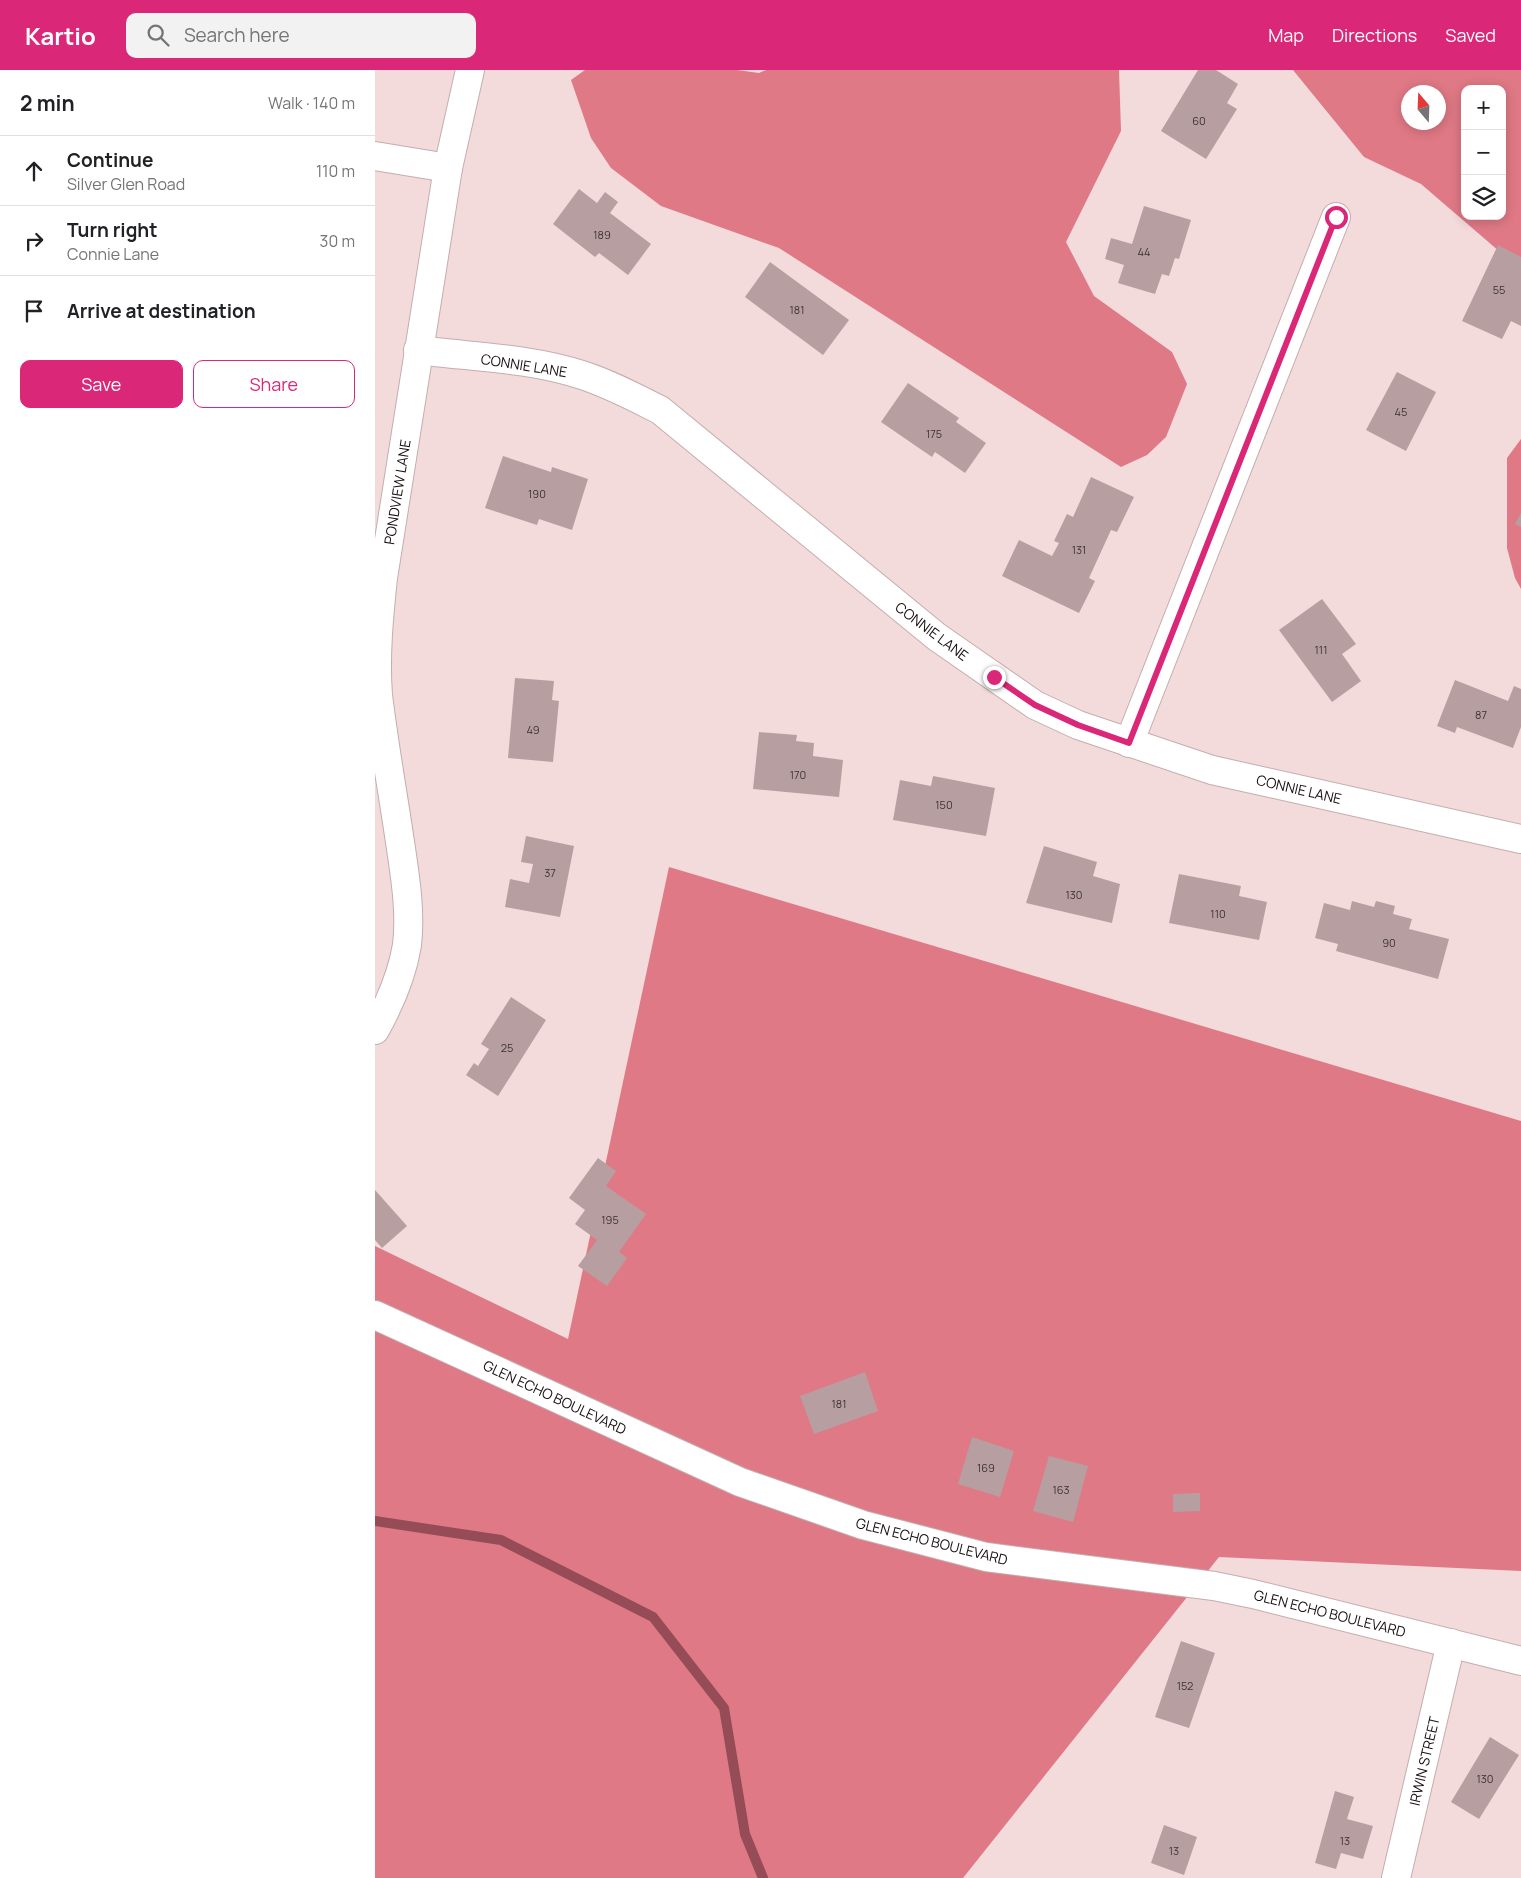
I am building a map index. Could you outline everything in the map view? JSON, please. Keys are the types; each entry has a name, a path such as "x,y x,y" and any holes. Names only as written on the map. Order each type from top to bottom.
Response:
{"street":[{"name":"PONDVIEW LANE","path":"375,1030 389,1006 401,974 407,944 404,874 378,694 377,656 383,578 448,168 471,70"},
{"path":"375,156 448,168"},
{"path":"1129,743 1336,217"},
{"name":"CONNIE LANE","path":"418,350 537,364 582,375 623,390 660,410 884,595 994,677 1035,705 1078,725 1212,770 1521,839"},
{"name":"GLEN ECHO BOULEVARD","path":"375,1315 740,1482 863,1525 987,1557 1222,1587 1521,1661"},
{"name":"IRWIN STREET","path":"1396,1878 1451,1643"}],"shaded area":[{"path":"585,70 737,70 759,73 766,70 1119,70 1121,131 1066,242 1094,296 1172,352 1187,384 1166,437 1147,455 1121,467 779,248 661,206 611,168 591,138 571,80"},
{"path":"1293,70 1521,70 1521,270 1463,220 1506,220 1506,85 1461,85 1461,218 1421,184 1364,157"},
{"path":"1521,439 1521,589 1515,578 1507,548 1507,458"},
{"path":"669,867 1521,1121 1521,1571 1219,1557 963,1878 375,1878 375,1246 568,1339"}],"building":[{"path":"1198,70 1216,70 1238,84 1227,103 1237,109 1206,159 1161,131"},
{"path":"579,189 597,203 605,192 618,202 610,213 651,244 628,275 599,253 595,257 553,224"},
{"path":"1144,206 1191,220 1179,259 1175,258 1169,276 1162,274 1155,294 1118,283 1124,265 1105,259 1111,238 1132,244"},
{"path":"1498,245 1521,257 1521,326 1511,321 1502,339 1462,321"},
{"path":"770,262 849,320 823,355 745,297"},
{"path":"1397,372 1436,392 1406,451 1366,430"},
{"path":"908,383 959,418 956,422 986,443 965,473 935,452 932,457 881,422"},
{"path":"503,456 551,472 552,467 588,479 572,530 539,519 537,525 485,508"},
{"path":"1091,477 1134,497 1117,532 1111,530 1089,578 1095,581 1079,613 1002,576 1019,540 1052,556 1059,543 1054,541 1067,514 1073,517"},
{"path":"1521,513 1521,527 1515,524"},
{"path":"1322,599 1356,644 1342,654 1361,681 1332,702 1279,630"},
{"path":"515,678 554,681 552,700 559,701 553,762 508,758"},
{"path":"1455,680 1508,701 1514,686 1521,689 1521,727 1513,748 1457,727 1455,733 1437,726"},
{"path":"759,732 797,735 796,741 814,743 813,756 843,760 839,797 753,789"},
{"path":"933,776 995,788 986,836 893,820 900,780 931,786"},
{"path":"526,836 574,846 560,917 505,907 510,879 529,883 533,864 521,862"},
{"path":"1044,846 1097,862 1093,876 1120,884 1112,923 1026,903"},
{"path":"1179,874 1241,886 1239,896 1267,902 1259,940 1169,923"},
{"path":"1352,901 1374,907 1376,901 1395,906 1393,914 1412,919 1409,929 1449,939 1438,979 1336,951 1338,944 1315,938 1324,903 1350,910"},
{"path":"511,997 546,1020 498,1096 466,1075 474,1063 478,1066 489,1049 481,1044"},
{"path":"598,1158 616,1171 606,1186 646,1214 619,1252 627,1258 607,1286 578,1266 597,1240 575,1224 585,1210 569,1198"},
{"path":"375,1190 407,1226 382,1248 375,1240"},
{"path":"865,1372 878,1411 814,1434 800,1396"},
{"path":"972,1437 1014,1451 1000,1497 958,1484"},
{"path":"1049,1456 1088,1466 1073,1522 1033,1511"},
{"path":"1200,1493 1200,1511 1173,1512 1173,1494"},
{"path":"1181,1641 1215,1653 1189,1728 1155,1717"},
{"path":"1490,1737 1519,1755 1479,1819 1451,1802"},
{"path":"1335,1791 1354,1797 1347,1819 1373,1826 1363,1859 1341,1853 1336,1869 1315,1863"},
{"path":"1164,1825 1197,1837 1184,1875 1151,1863"}],"waterway":[{"path":"375,1521 501,1540 653,1617 724,1708 745,1834 763,1878"}],"route":[{"path":"994,677 1035,705 1078,725 1129,743 1336,217"}]}
